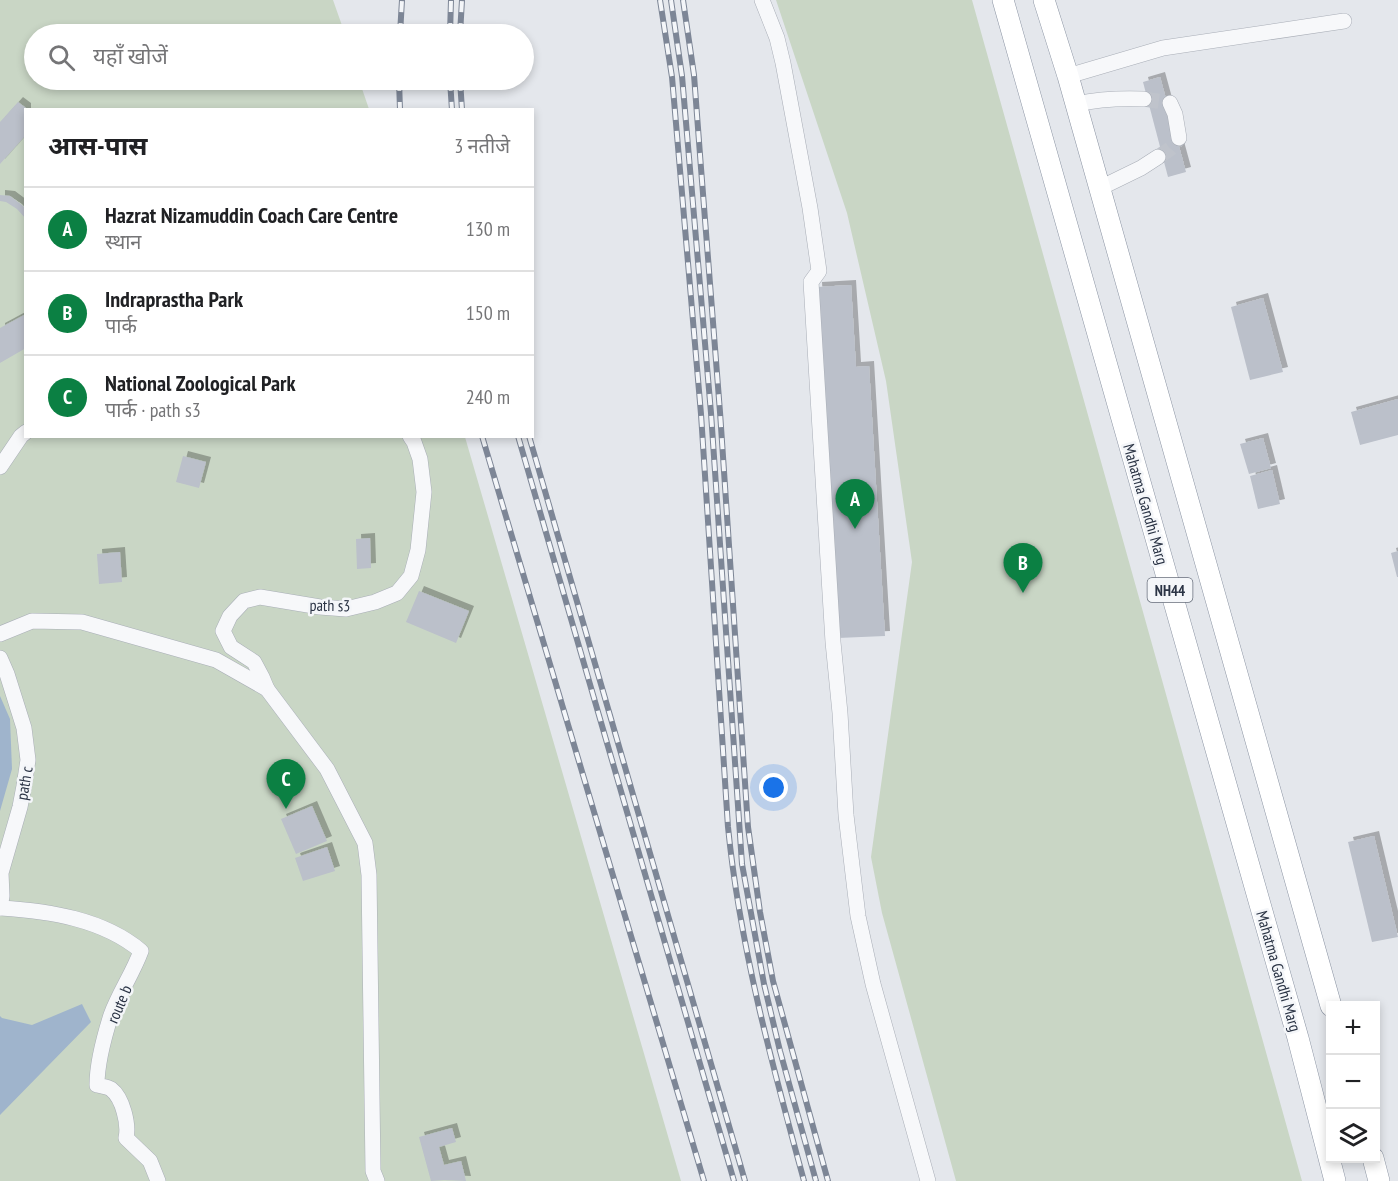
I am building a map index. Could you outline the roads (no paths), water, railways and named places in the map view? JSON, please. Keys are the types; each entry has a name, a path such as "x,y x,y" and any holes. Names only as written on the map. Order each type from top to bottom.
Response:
{"highway":[{"name":"Mahatma Gandhi Marg","path":"1003,0 1294,1027 1335,1181"},
{"path":"1044,0 1100,188 1330,1001"},
{"path":"1374,1163 1379,1181"}],"street":[{"path":"762,0 777,38 783,63 810,208 819,271 811,282 832,630 846,815 858,916 873,984 928,1181"},
{"path":"1068,76 1163,48 1344,21"},
{"path":"1076,104 1121,98 1144,99"},
{"path":"1170,103 1175,114 1179,138"},
{"path":"1100,188 1158,157"},
{"path":"0,467 24,434"},
{"name":"path s3","path":"267,689 254,662 231,647 223,631 230,616 244,601 261,597 288,603 346,609 375,602 397,593 411,576 418,550 424,492 420,459 411,438"},
{"path":"0,634 32,621 82,622 216,660 267,689 327,769 365,843 369,875 373,1171 377,1181"},
{"name":"path c","path":"0,658 24,728 28,760 20,807 1,873 0,908"},
{"name":"route b","path":"0,908 26,909 77,920 119,935 141,951 134,971 111,1016 97,1085 111,1089 122,1105 128,1130 126,1138 150,1161 158,1181"}],"water":[{"path":"0,696 10,719 12,769 0,811"},
{"path":"82,1004 91,1022 0,1115 0,1016 32,1025"}],"tunnel":[{"path":"1144,99 1170,103"},
{"path":"1158,157 1170,149 1179,138"}],"railway":[{"path":"401,24 402,0"},
{"path":"450,24 451,0"},
{"path":"461,24 462,0"},
{"path":"660,0 672,77 701,414 728,827 733,872 758,1006 804,1181"},
{"path":"671,0 682,76 711,413 742,864 764,984 816,1181"},
{"path":"683,0 694,75 748,827 773,981 828,1181"},
{"path":"399,90 400,108"},
{"path":"451,90 452,108"},
{"path":"461,90 462,108"},
{"path":"483,438 704,1181"},
{"path":"519,438 734,1181"},
{"path":"530,438 745,1181"}],"place":[{"name":"Hazrat Nizamuddin Coach Care Centre","path":"855,529"},
{"name":"Indraprastha Park","path":"1023,593"},
{"name":"National Zoological Park","path":"286,809"}]}
